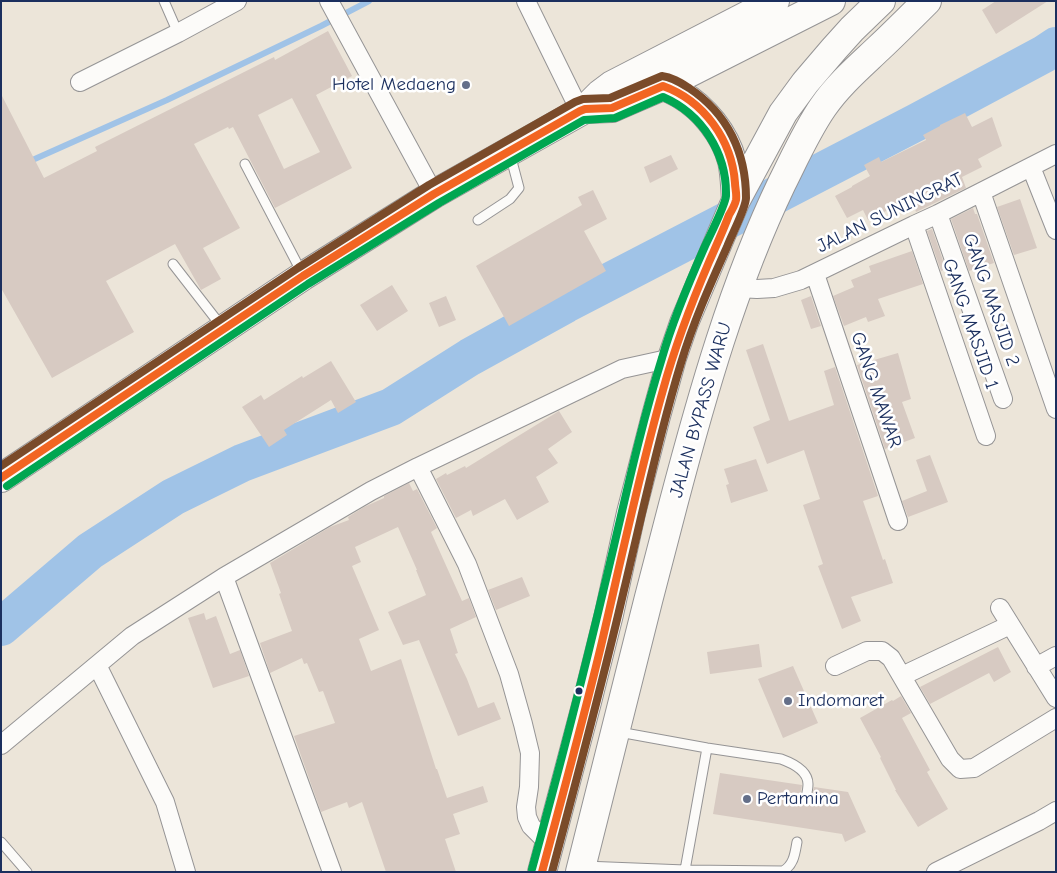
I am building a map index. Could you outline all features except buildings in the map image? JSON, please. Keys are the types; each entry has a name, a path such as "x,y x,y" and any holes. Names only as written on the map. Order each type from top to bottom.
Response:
{"highway":[{"path":"1,478 303,276 434,194 582,110 612,85 775,1"},
{"path":"582,110 612,108 663,86 830,1"},
{"name":"JALAN BYPASS WARU","path":"542,872 587,702 639,484 672,358 684,323 733,205 782,113 805,83 852,29 881,1"},
{"name":"JALAN BYPASS WARU","path":"581,869 637,640 693,428 738,288 754,245 800,145 823,106 854,71 927,1"},
{"path":"852,29 875,19 885,20 887,30 877,50"},
{"path":"663,86 681,95 698,107 716,128 731,159 735,179 733,205"}],"street":[{"path":"80,82 237,1"},
{"path":"329,1 434,194"},
{"path":"526,1 582,110"},
{"name":"JALAN SUNINGRAT","path":"738,288 757,290 774,288 802,280 1056,154"},
{"path":"1031,167 1056,230"},
{"path":"981,192 1056,409"},
{"name":"GANG MASJID 2","path":"938,214 1003,400"},
{"name":"GANG MASJID 1","path":"914,225 986,436"},
{"name":"GANG MAWAR","path":"815,274 898,521"},
{"path":"1,745 132,636 224,577 371,490 622,369 672,358"},
{"path":"418,467 467,564 508,674 524,724 530,754 527,817 531,826 550,844"},
{"path":"224,577 332,872"},
{"path":"1000,608 1056,698"},
{"path":"902,676 1010,624"},
{"path":"835,666 867,651 882,650 891,658 950,759 960,769 974,768 1056,718"},
{"path":"1036,667 1056,656"},
{"path":"97,665 165,802 186,872"},
{"path":"936,872 1056,811"}],"lane":[{"path":"164,1 178,33"},
{"path":"478,220 510,199 519,188 509,152"},
{"path":"245,164 303,276"},
{"path":"173,264 224,329"},
{"path":"614,731 781,759 796,765 805,775 808,782 806,797"},
{"path":"684,870 707,748"},
{"path":"1,842 26,872"},
{"path":"581,869 783,871 792,862 797,842"}],"waterway":[{"path":"28,162 167,100 369,1"},
{"path":"1,627 90,551 173,497 242,463 391,407 470,357 566,304 917,122 1056,46"}],"transit line":[{"path":"1,466 298,268 429,185 575,102 583,99 610,98 662,76 680,82 703,98 724,122 732,136 743,165 746,198 741,215 696,319 673,391 616,626 552,872"},
{"path":"1,478 303,276 434,194 580,111 585,109 612,108 663,86 691,101 703,112 722,137 733,167 736,200 678,341 654,422 601,646 542,872"},
{"path":"7,486 308,284 439,203 584,120 615,118 663,97 677,104 700,124 717,150 725,180 726,196 676,315 653,387 595,627 532,869"}],"place":[{"name":"Hotel Medaeng","path":"466,85"},
{"name":"Indomaret","path":"788,701"},
{"name":"Pertamina","path":"747,799"}]}
